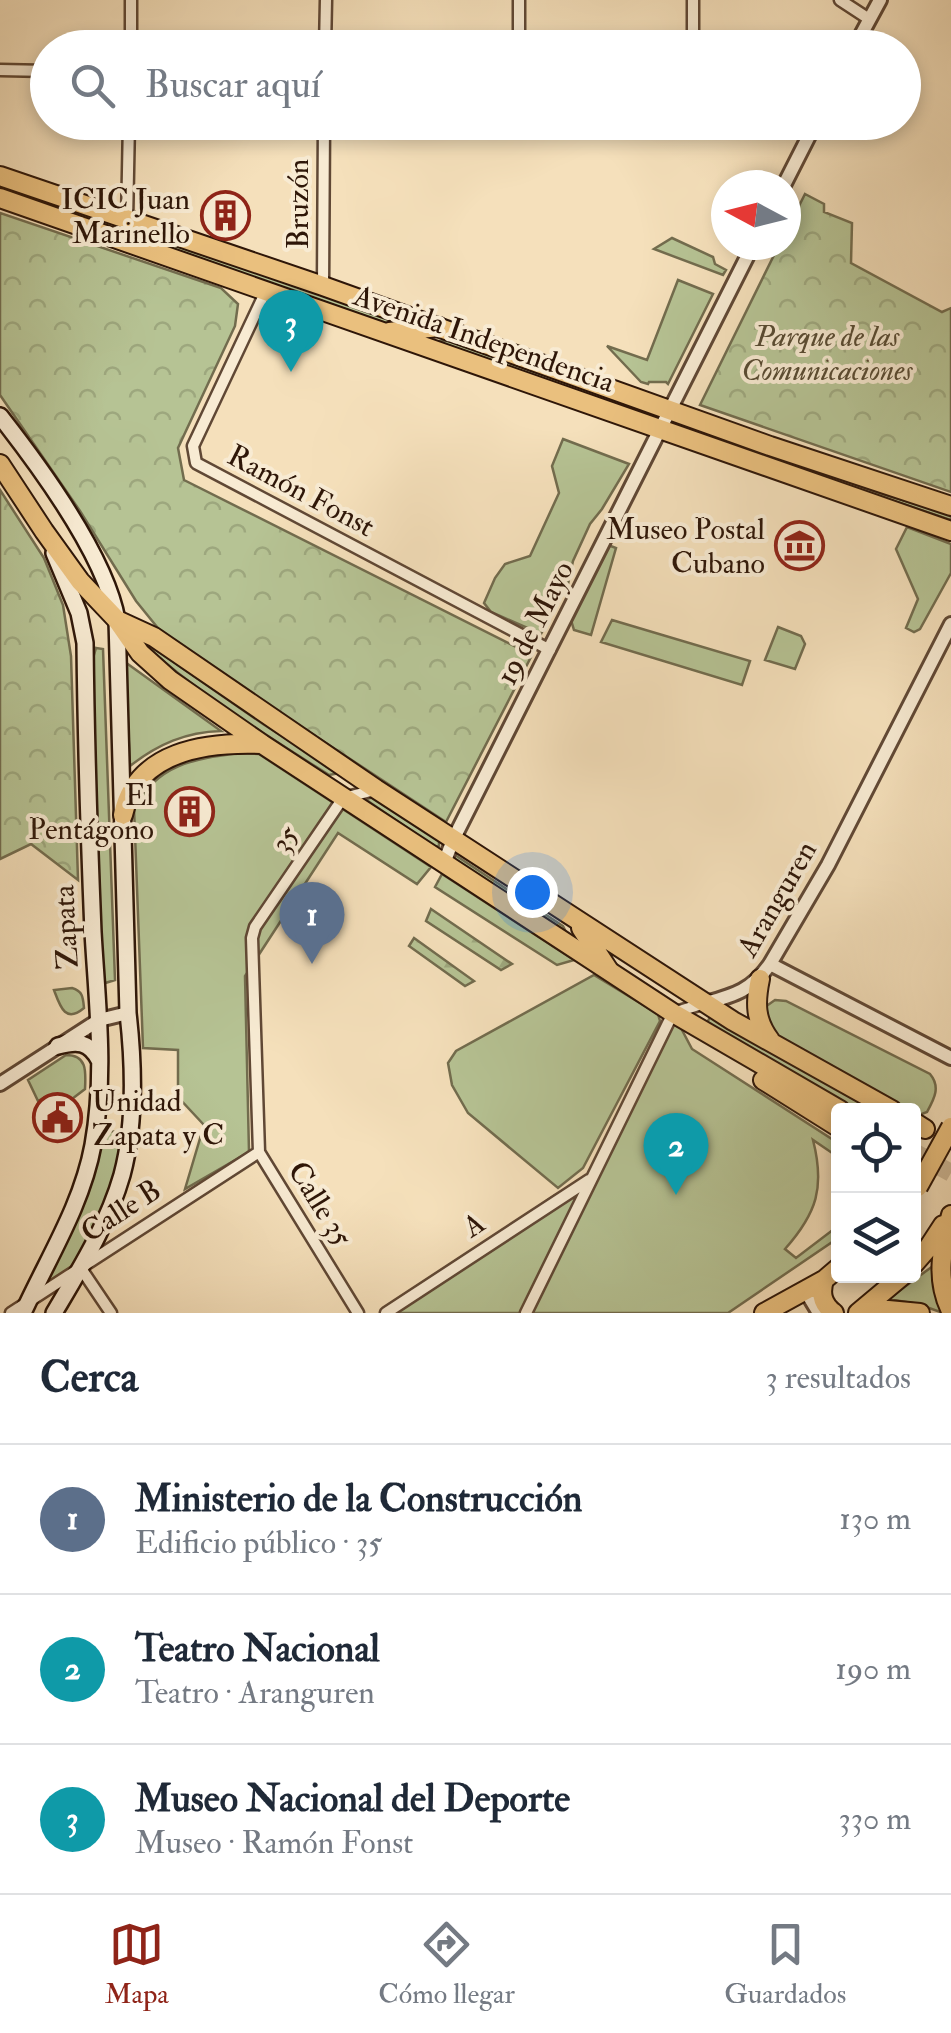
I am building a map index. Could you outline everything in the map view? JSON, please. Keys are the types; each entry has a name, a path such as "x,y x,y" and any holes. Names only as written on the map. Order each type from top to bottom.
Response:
{"main road":[{"name":"Avenida Independencia","path":"0,176 951,506"},
{"name":"Avenida Independencia","path":"0,198 951,531"},
{"path":"382,332 438,327"},
{"name":"Zapata","path":"0,416 103,574 117,620 132,1100 127,1153 114,1198 95,1242 54,1313"},
{"name":"Zapata","path":"0,464 80,581 117,620"},
{"name":"Zapata","path":"26,1307 84,1180 97,1117 99,1060 84,642 79,613 44,531"},
{"path":"117,620 140,652 170,680 262,744 696,1028 831,1105"},
{"path":"117,620 154,637 376,789 706,1003 879,1103"},
{"path":"123,815 126,799 140,778 166,760 204,748 262,744"},
{"path":"575,919 608,969"},
{"path":"765,972 756,999 763,1031 773,1044"},
{"path":"696,1028 730,1060 831,1123"},
{"path":"58,1046 84,1043 99,1060"},
{"path":"921,1183 951,1128"},
{"path":"921,1255 951,1213"},
{"path":"951,1213 940,1272 951,1311"},
{"path":"771,1308 831,1274"},
{"path":"831,1274 822,1296 834,1313"},
{"path":"863,1310 894,1283"},
{"path":"771,1308 796,1305 806,1313"},
{"path":"863,1310 920,1313"}],"street":[{"path":"131,0 131,30"},
{"path":"325,30 326,0"},
{"path":"519,0 519,30"},
{"path":"693,0 693,30"},
{"path":"840,0 869,19"},
{"path":"863,30 880,0"},
{"path":"0,70 30,71"},
{"path":"127,221 129,140"},
{"name":"Bruzón","path":"323,286 324,140"},
{"path":"792,170 807,140"},
{"name":"19 de Mayo","path":"444,863 745,260"},
{"name":"Ramón Fonst","path":"266,291 194,446 196,463 550,650"},
{"name":"Aranguren","path":"673,1013 733,996 765,972 828,864 951,624"},
{"path":"344,798 376,789"},
{"name":"35","path":"257,1057 252,938 255,927 344,798"},
{"path":"765,972 951,1058"},
{"path":"0,1084 99,1020 128,1013"},
{"path":"526,1313 673,1013"},
{"name":"Calle 35","path":"257,1057 259,1152 358,1313"},
{"name":"Calle B","path":"11,1313 26,1307 80,1267 259,1152"},
{"name":"A","path":"386,1313 590,1180"},
{"path":"80,1267 111,1313"},
{"path":"805,1290 819,1313"}],"green space":[{"path":"0,182 406,323 386,323 0,190"},
{"name":"Parque de las Comunicaciones","path":"805,194 824,204 824,212 852,223 851,263 942,312 951,308 951,492 700,405 772,260 801,260 801,202"},
{"path":"0,213 221,288 238,304 235,326 178,448 184,480 532,655 446,822 166,638 136,601 0,395"},
{"path":"672,238 711,256 715,264 726,270 723,275 654,249"},
{"path":"678,280 713,294 668,384 641,382 607,346 647,360"},
{"path":"429,341 451,341 656,414 654,420"},
{"path":"693,428 951,514 951,520 691,433"},
{"path":"563,439 629,464 590,524 573,561 568,584 541,634 491,612 484,603 505,564 530,556 559,493 552,466"},
{"path":"0,490 44,558 63,605 71,656 78,880 31,844 0,859"},
{"path":"907,527 951,544 951,573 920,629 914,632 906,628 918,599 896,549"},
{"path":"608,545 616,548 591,635 574,630 571,620"},
{"path":"612,620 750,661 742,685 601,642"},
{"path":"778,627 801,636 805,644 795,669 765,660"},
{"path":"140,641 340,773 329,775 256,728 184,678"},
{"path":"96,648 103,649 115,980 102,984 90,669"},
{"path":"125,662 221,731 173,741 130,766"},
{"path":"239,753 259,754 431,867 417,884 338,833 245,976 249,1152 185,1189 204,1125 178,1097 178,1050 143,1048 134,808 154,782 178,766"},
{"path":"375,797 439,841 439,846 365,799"},
{"path":"455,855 563,926 568,936 454,861"},
{"path":"442,874 574,960 557,965 435,887"},
{"path":"431,909 512,964 501,970 426,921"},
{"path":"414,938 474,981 465,986 409,946"},
{"path":"594,975 658,1014 660,1021 583,1168 558,1188 468,1113 452,1085 448,1063 456,1051"},
{"path":"72,988 83,998 84,1008 68,1014 54,990"},
{"path":"775,1000 786,1001 930,1074 936,1088 927,1112 921,1114 921,1103 888,1103 771,1032 765,1007"},
{"path":"673,1013 692,1049 831,1138 831,1152 813,1140 818,1172 816,1199 805,1223 785,1249 796,1258 831,1231 831,1243 728,1313 384,1313 555,1195 590,1180"},
{"path":"710,1017 863,1103 845,1103 706,1025"},
{"path":"66,1055 82,1061 85,1089 72,1099 47,1096 38,1101 28,1080"},
{"path":"101,1131 123,1132 116,1173 90,1240 73,1267 44,1287"},
{"path":"933,1266 933,1287 943,1313 888,1299 910,1283 921,1283 921,1275"}],"tunnel":[{"path":"921,1156 951,1173"}],"place":[{"name":"ICIC Juan Marinello","path":"225,216"},
{"name":"Museo Nacional del Deporte","path":"291,372"},
{"name":"Museo Postal Cubano","path":"800,546"},
{"name":"El Pentágono","path":"189,812"},
{"name":"Ministerio de la Construcción","path":"312,964"},
{"name":"Unidad Zapata y C","path":"57,1118"},
{"name":"Teatro Nacional","path":"676,1195"}]}
